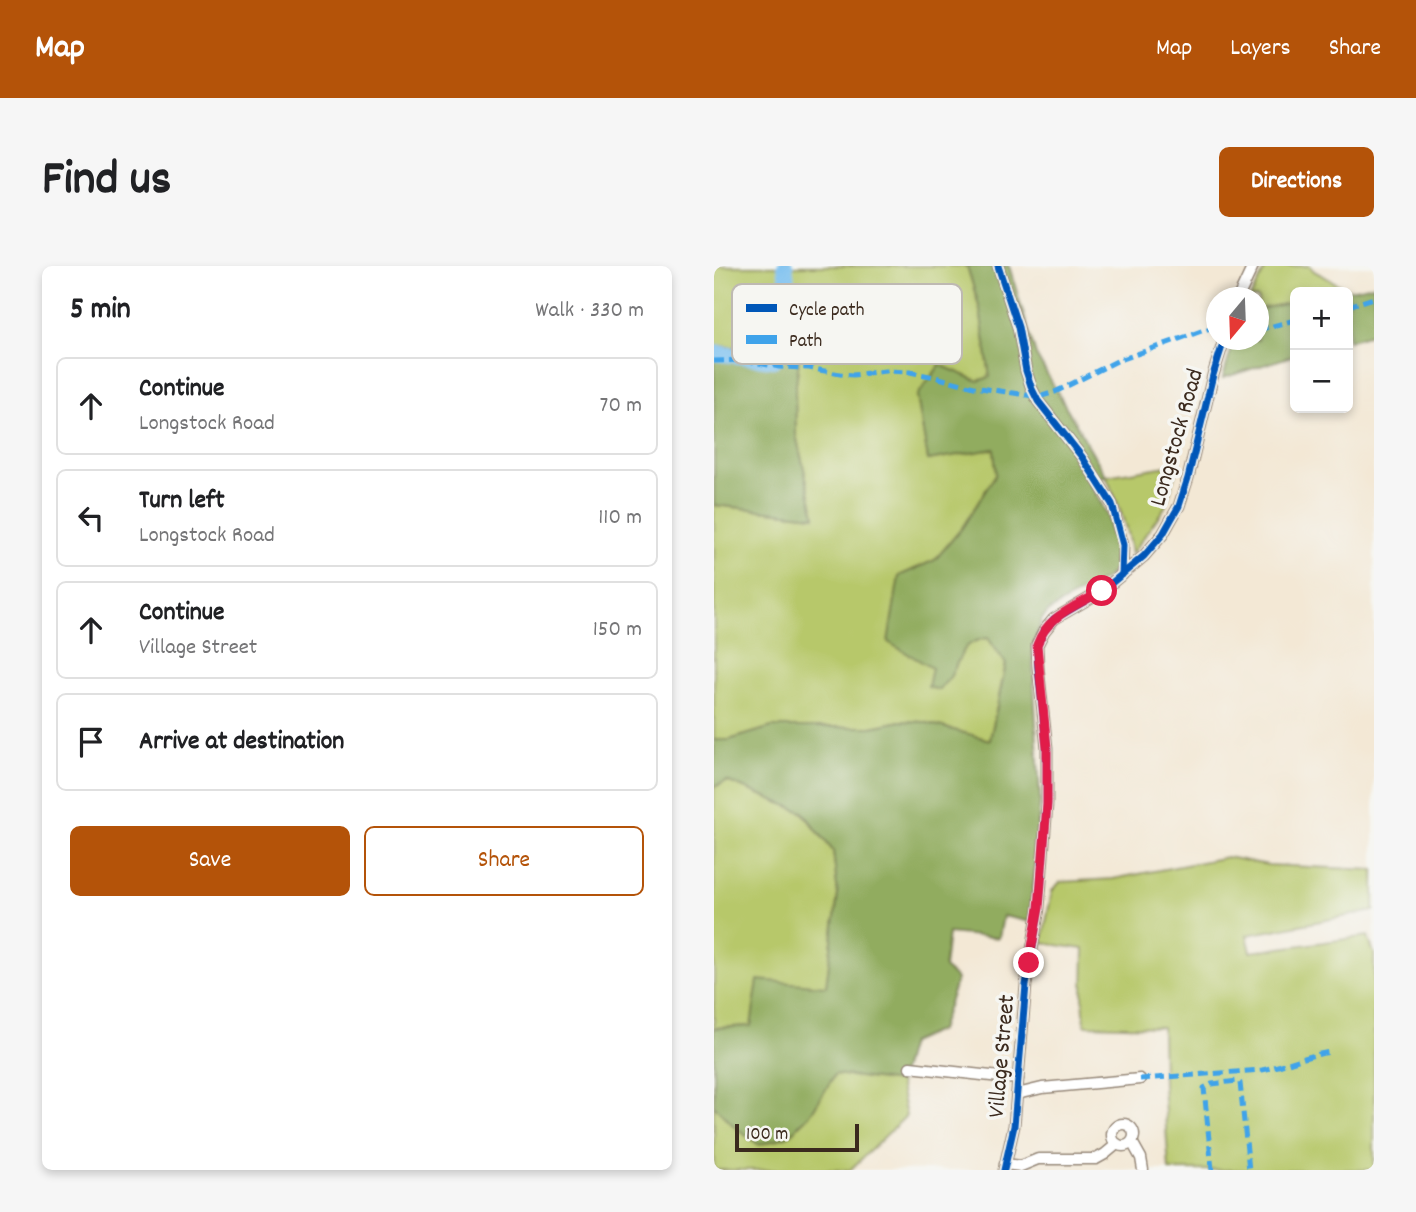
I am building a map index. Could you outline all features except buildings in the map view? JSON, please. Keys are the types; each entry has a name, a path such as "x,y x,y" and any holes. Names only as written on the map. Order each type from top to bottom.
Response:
{"street":[{"path":"998,266 1018,327 1032,389 1038,401 1082,457 1112,504 1123,545 1122,575"},
{"path":"1243,287 1253,266"},
{"name":"Longstock Road","path":"1048,777 1037,656 1039,638 1054,619 1102,591 1122,575 1155,545 1163,534 1178,506 1188,478 1221,350"},
{"name":"Village Street","path":"1004,1167 1014,1126 1026,985 1039,908 1048,777"},
{"path":"910,1067 1018,1079"},
{"path":"1017,1094 1042,1088 1140,1079"},
{"path":"1122,1124 1132,1128 1132,1142 1126,1146 1117,1144 1113,1138 1113,1130 1122,1124"},
{"path":"1132,1142 1141,1158 1143,1170"},
{"path":"1004,1167 1021,1166 1038,1159 1096,1159 1117,1144"}],"green space":[{"path":"714,266 967,266 980,309 990,377 978,381 940,365 917,396 928,459 994,449 996,474 962,528 935,560 899,576 950,676 967,646 987,637 1006,663 990,740 924,722 901,721 871,727 772,727 729,740 714,740 714,505 815,516 796,435 795,392 798,364 962,364 962,284 732,284 732,347 714,346"},
{"path":"967,266 1009,266 1036,355 1106,476 1090,483 1107,514 1116,551 1116,569 1107,578 1049,611 1042,619 1032,648 1040,798 1031,922 1003,916 999,938 948,933 944,968 957,979 940,1030 910,1043 899,1082 835,1074 812,1112 788,1136 759,1145 736,1128 714,1106 714,1028 751,1026 758,980 826,986 838,895 833,851 803,812 727,781 714,787 714,740 729,740 772,727 871,727 901,721 924,722 990,740 1006,664 988,638 967,647 950,677 939,690 928,687 932,668 888,642 899,576 935,560 962,528 996,474 994,449 928,460 917,396 940,365 978,381 990,377 980,309"},
{"path":"1267,266 1310,266 1314,271 1343,287 1290,287 1290,303 1269,307 1269,287 1256,287"},
{"path":"1374,285 1374,333 1353,339 1353,289"},
{"path":"1290,303 1290,357 1223,378 1231,350 1269,350 1269,307"},
{"path":"714,346 732,347 732,364 798,364 795,392 796,435 815,516 714,505"},
{"path":"1179,464 1165,507 1131,555 1125,524 1106,476"},
{"path":"727,781 802,812 833,851 838,895 826,987 752,1026 714,1028 714,787"},
{"path":"1227,857 1268,865 1374,870 1374,911 1247,935 1251,952 1368,936 1374,954 1374,1170 1169,1170 1162,1027 1085,1025 1084,949 1042,943 1052,891 1060,882 1113,879"},
{"path":"835,1074 899,1082 906,1116 850,1170 714,1170 714,1106 736,1128 759,1145 788,1136 812,1112"}],"waterway":[{"path":"785,266 787,284"},
{"path":"714,353 732,355"}],"marked path":[{"path":"1353,304 1374,298"},
{"path":"1269,327 1290,321"},
{"path":"764,364 853,375 885,371 910,372 974,387 1039,397 1055,392 1117,361 1206,329"},
{"path":"714,361 732,360"},
{"path":"1140,1079 1262,1070 1331,1052"},
{"path":"1212,1170 1204,1088 1212,1084 1237,1081 1240,1083 1249,1170"}],"cycle path":[{"path":"998,266 1018,327 1032,389 1038,401 1082,457 1112,504 1123,545 1122,575"},
{"path":"1004,1170 1014,1126 1026,985 1039,908 1047,804 1047,748 1037,645 1054,619 1102,591 1144,556 1163,534 1179,506 1188,478 1221,350"}],"route":[{"path":"1029,963 1039,908 1048,777 1037,645 1048,624 1054,619 1102,591"}]}
